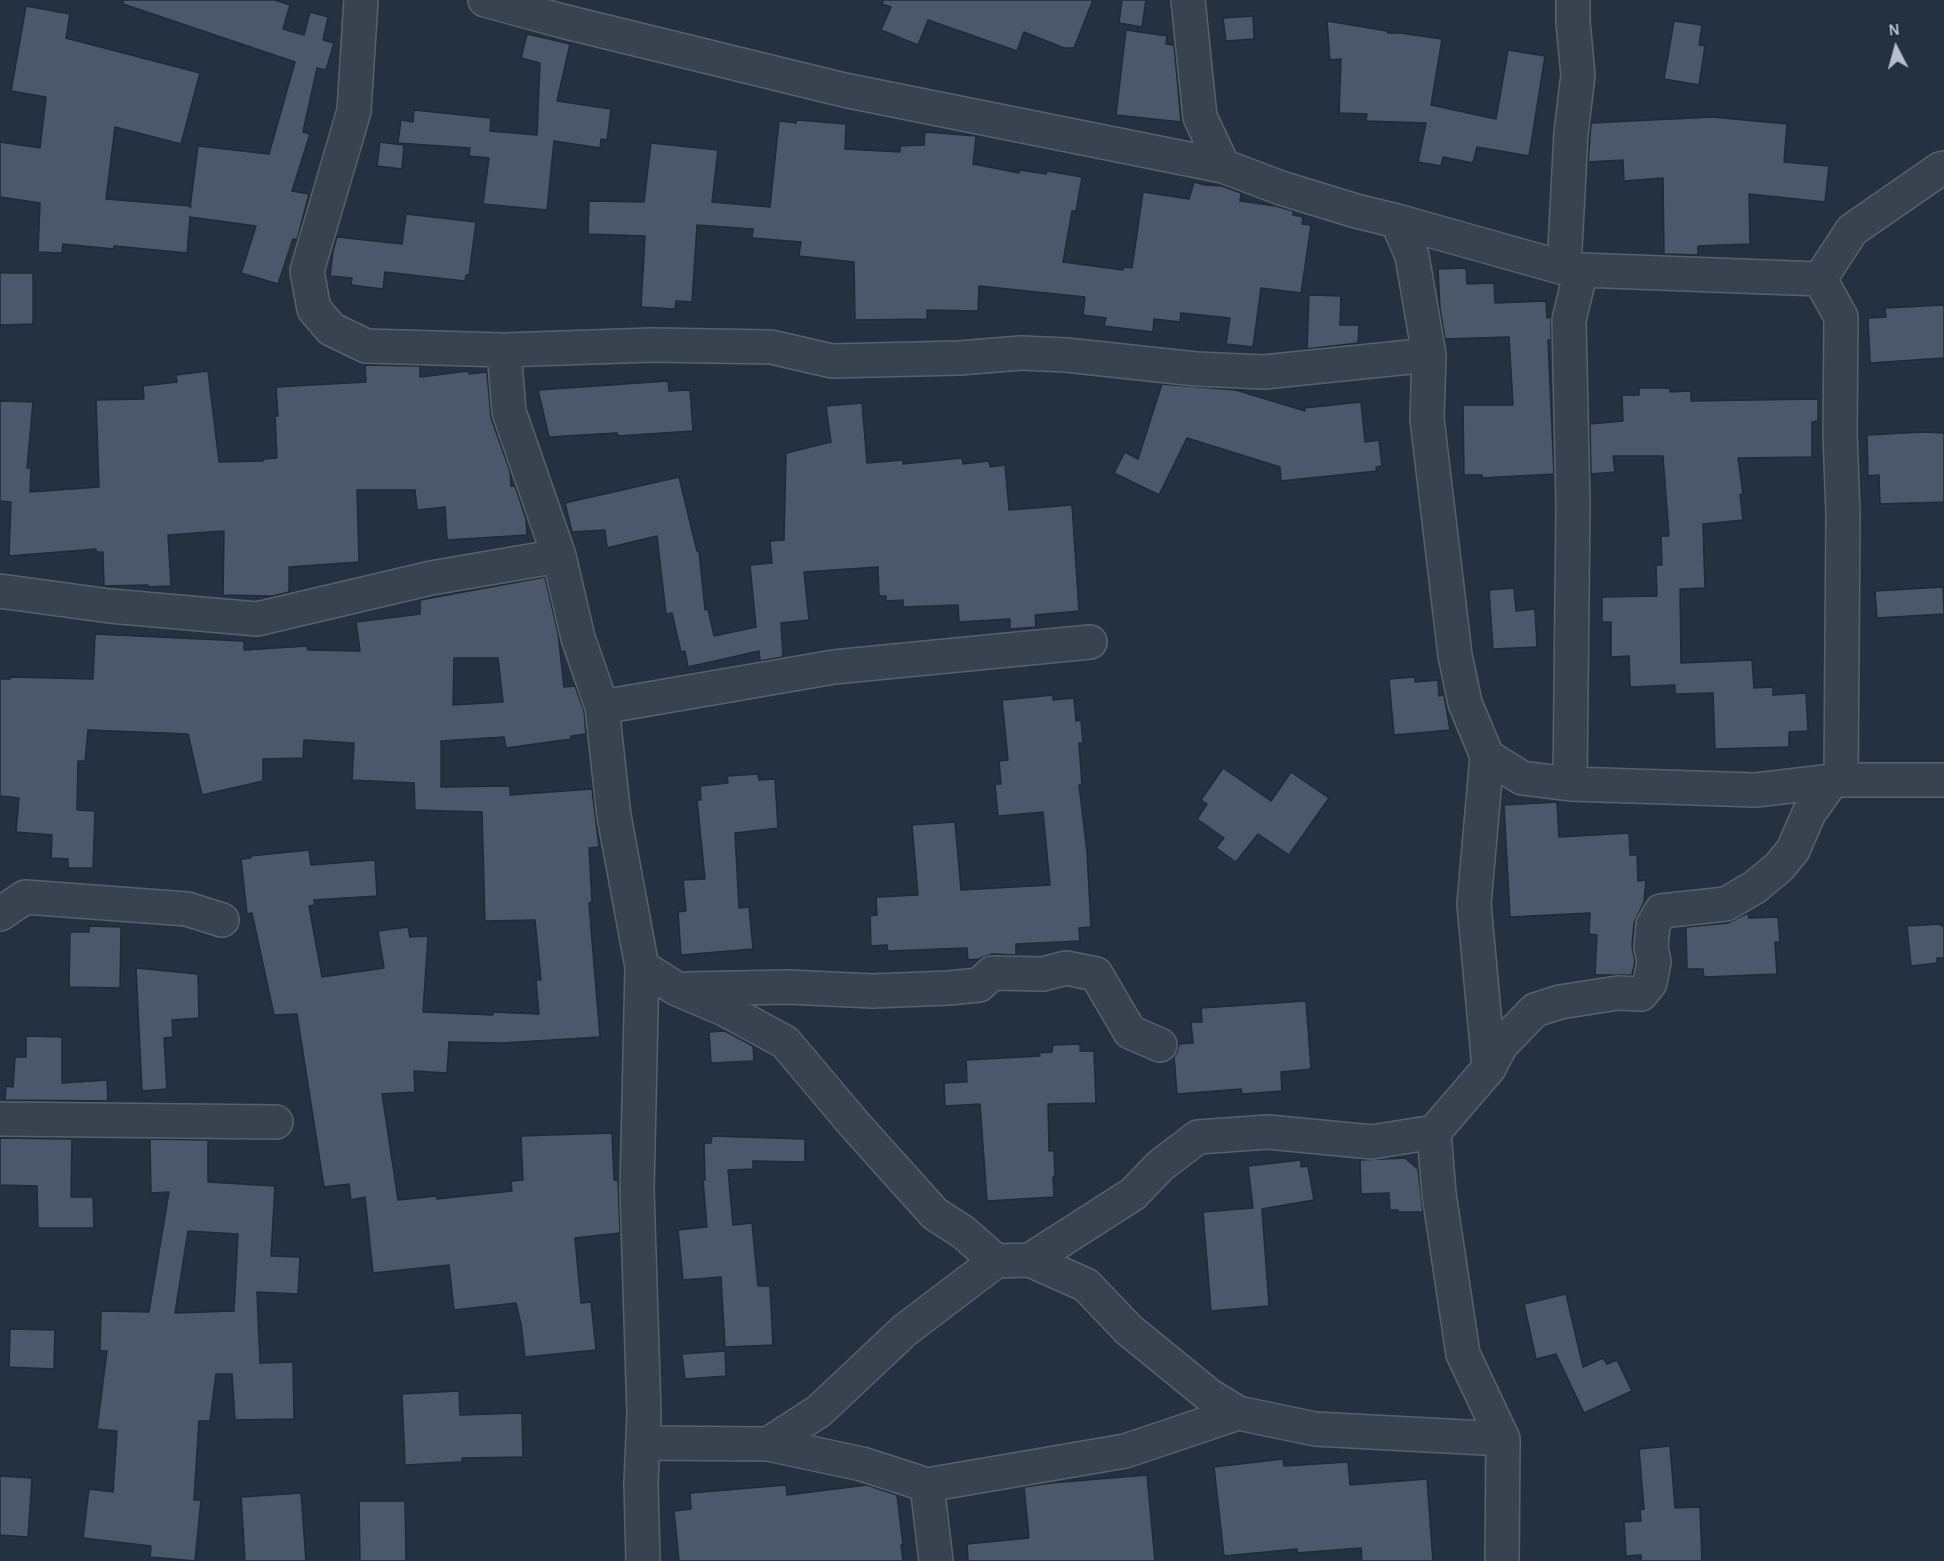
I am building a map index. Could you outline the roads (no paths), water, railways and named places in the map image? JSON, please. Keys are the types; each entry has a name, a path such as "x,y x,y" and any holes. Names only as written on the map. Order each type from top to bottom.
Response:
{"street":[{"path":"361,0 354,111 307,271 314,309 331,329 366,346 504,350 651,345 771,347 832,361 959,358 1020,353 1066,355 1196,369 1264,372 1430,355"},
{"path":"485,0 844,90 1223,166 1281,188 1356,211 1573,269 1820,279"},
{"path":"1188,0 1200,117 1223,166"},
{"path":"1570,784 1573,504 1569,320 1573,269 1571,133 1578,75 1573,0"},
{"path":"1820,279 1852,230 1944,168"},
{"path":"1397,221 1412,256 1430,355 1427,419 1455,655 1465,703 1487,756 1474,904 1489,1068"},
{"path":"1030,1260 1133,1194 1161,1165 1198,1137 1268,1132 1372,1142 1434,1132 1489,1068 1502,1045 1535,1010 1560,1002 1618,993 1641,994 1650,982 1654,962 1653,925 1661,911 1726,904 1755,887 1779,867 1793,850 1809,813 1836,781 1843,514 1840,434 1841,317 1820,279"},
{"path":"504,350 509,412 559,556 578,638 602,706 614,816 642,967 637,1190 644,1414 643,1561"},
{"path":"0,591 110,606 257,619 431,578 559,556"},
{"path":"602,706 834,667 1090,642"},
{"path":"1487,756 1522,778 1570,784 1756,790 1836,781 1944,780"},
{"path":"0,914 25,897 187,909 222,920"},
{"path":"642,967 677,990 724,1009 785,1042 935,1214 963,1232 996,1261"},
{"path":"677,990 777,987 873,991 949,988 979,985 992,973 1043,974 1066,968 1096,974 1130,1032 1160,1045"},
{"path":"0,1119 276,1122"},
{"path":"1434,1132 1439,1194 1463,1354 1503,1439 1502,1561"},
{"path":"768,1444 819,1411 905,1330 996,1261 1030,1260 1086,1285 1129,1330 1210,1396 1238,1413 1315,1430 1503,1439"},
{"path":"643,1443 768,1444 862,1464 927,1485 1125,1451 1238,1413"},
{"path":"927,1485 936,1561"}]}
